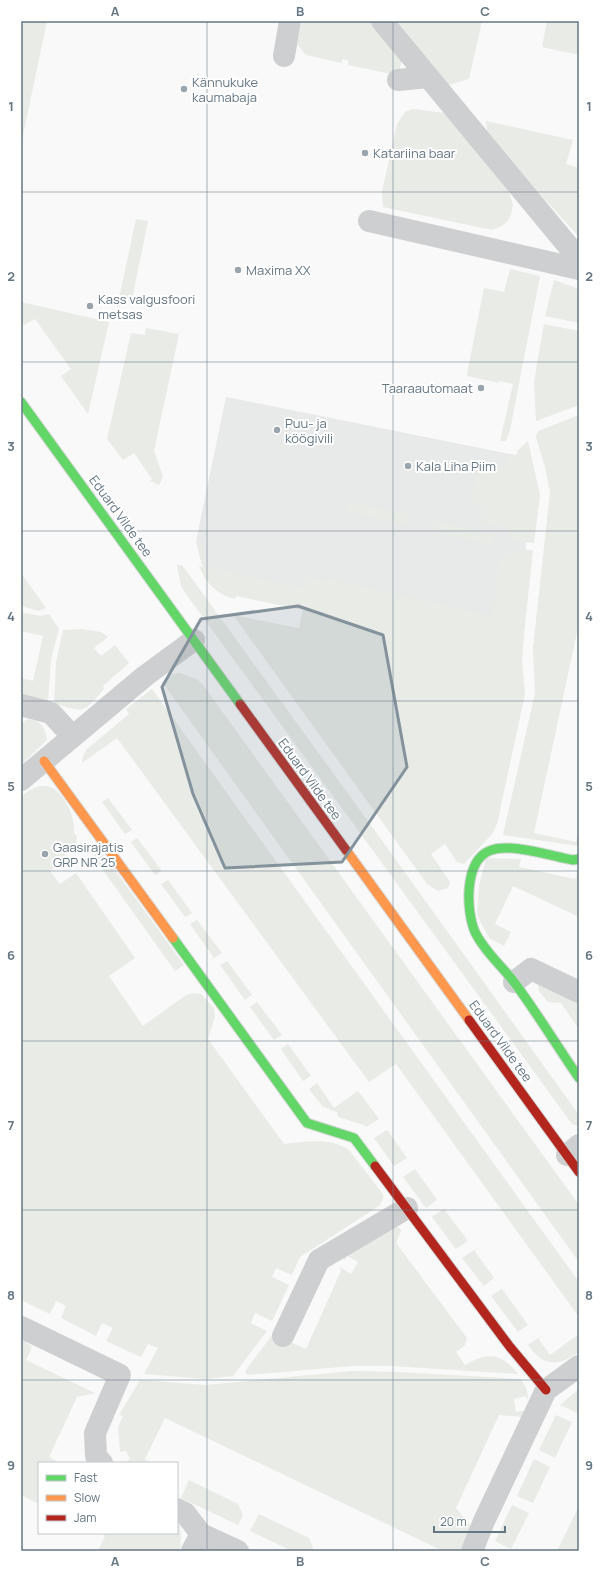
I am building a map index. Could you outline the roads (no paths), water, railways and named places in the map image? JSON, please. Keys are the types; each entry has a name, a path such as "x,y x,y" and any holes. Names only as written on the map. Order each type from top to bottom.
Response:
{"street":[{"path":"284,56 290,21"},
{"path":"382,21 579,259"},
{"path":"398,80 428,77"},
{"path":"369,221 579,269"},
{"name":"Eduard Vilde tee","path":"21,402 194,640 575,1157"},
{"path":"21,780 72,736 160,665 194,640"},
{"path":"21,705 51,713 72,736"},
{"path":"44,761 307,1123 354,1138 510,1347 546,1390"},
{"path":"579,859 573,860 528,852 499,849 488,851 480,858 473,867 470,876 472,923 481,940 514,982 579,1078"},
{"path":"514,982 532,969 579,992"},
{"path":"283,1336 319,1260 407,1208"},
{"path":"21,1327 120,1375 95,1433 96,1456 101,1462"},
{"path":"472,1551 484,1521 546,1390 579,1366"},
{"path":"178,1510 185,1513 196,1542 238,1551"}],"place":[{"name":"Kännukuke kaumabaja","path":"184,89"},
{"name":"Katariina baar","path":"365,153"},
{"name":"Maxima XX","path":"238,270"},
{"name":"Kass valgusfoori metsas","path":"90,306"},
{"name":"Taaraautomaat","path":"481,388"},
{"name":"Puu- ja köögivili","path":"277,430"},
{"name":"Kala Liha Piim","path":"408,466"},
{"name":"Gaasirajatis GRP NR 25","path":"45,854"}]}
